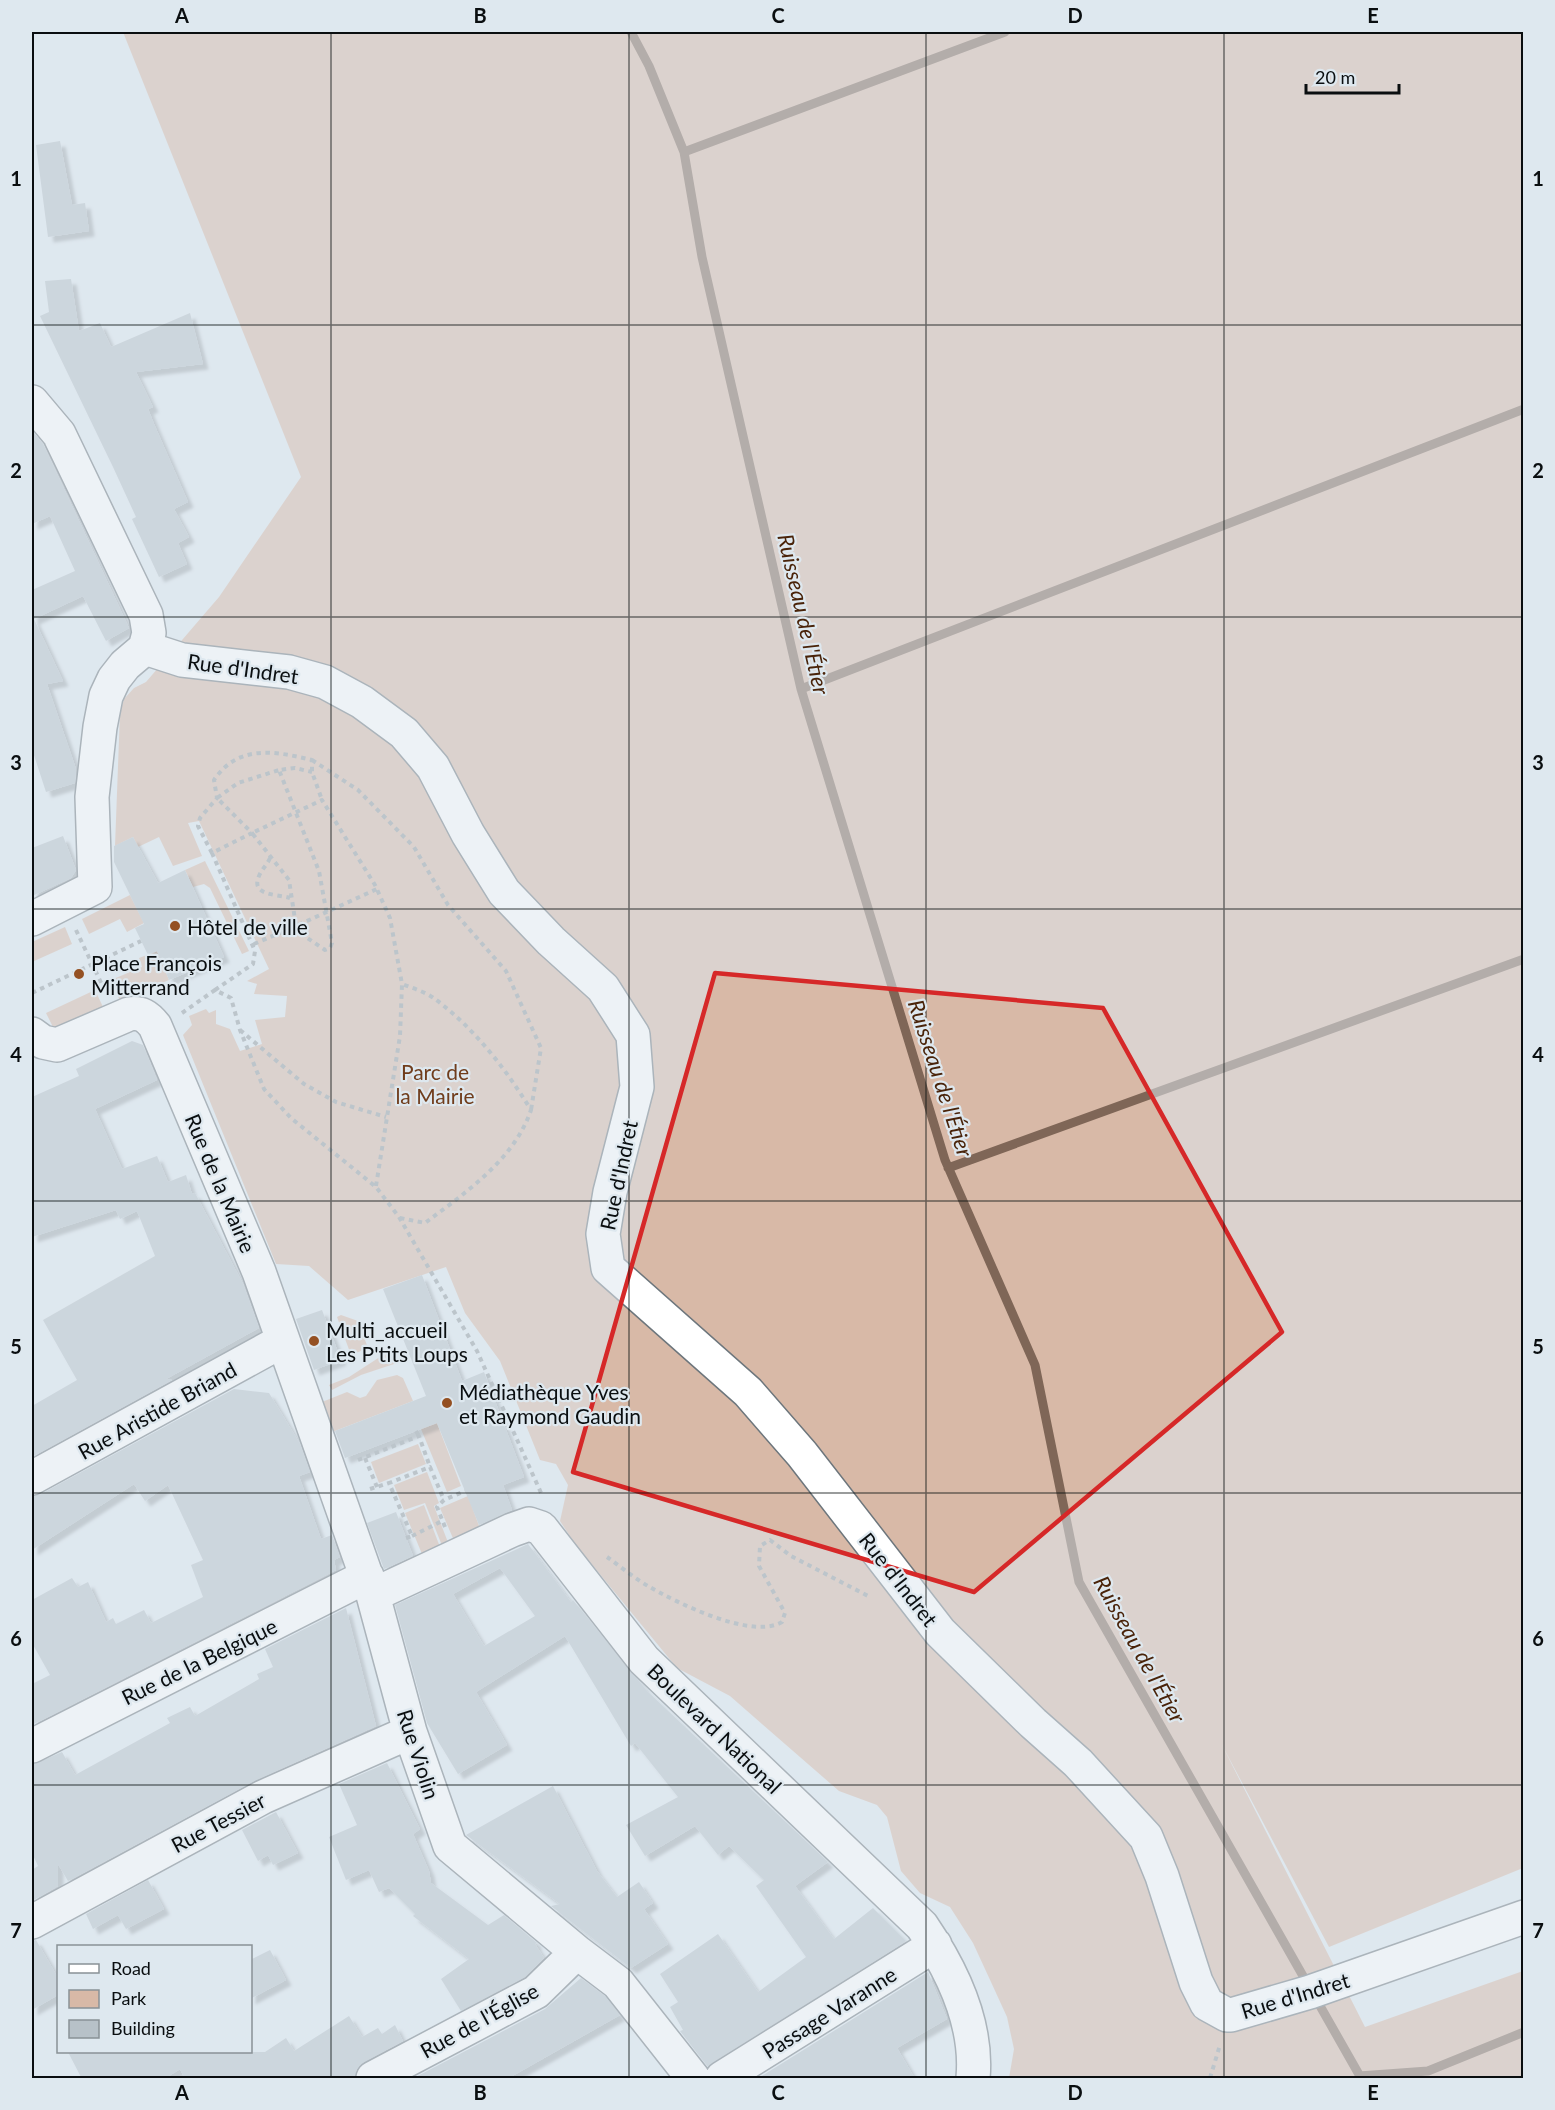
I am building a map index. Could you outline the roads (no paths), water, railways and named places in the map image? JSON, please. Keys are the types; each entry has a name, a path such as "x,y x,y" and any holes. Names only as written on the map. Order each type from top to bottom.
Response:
{"street":[{"path":"32,402 59,434 146,615 149,633 145,648 125,665 114,679 106,696 92,797 95,887 32,919"},
{"name":"Rue d'Indret","path":"145,648 182,660 290,672 325,682 362,702 404,733 433,767 468,834 504,891 551,941 603,988 633,1035 637,1088 619,1151 608,1202 603,1234 608,1268 748,1392 802,1454 940,1632 1033,1723 1078,1763 1146,1837 1162,1876 1196,1982 1207,2004 1227,2015 1310,1992 1524,1917"},
{"name":"Rue de la Mairie","path":"32,1034 43,1042 57,1045 136,1013 143,1014 155,1026 258,1272 282,1341"},
{"name":"Rue Violin","path":"282,1341 370,1586 410,1732 450,1846 577,1952 618,1983 693,2079"},
{"name":"Rue Aristide Briand","path":"32,1478 282,1341"},
{"name":"Boulevard National","path":"370,1586 529,1524 541,1528 644,1660 922,1926 954,1980 970,2027 973,2079"},
{"name":"Rue de la Belgique","path":"32,1746 370,1586"},
{"name":"Rue Tessier","path":"32,1922 263,1797 410,1732"},
{"name":"Passage Varanne","path":"722,2079 935,1945"},
{"name":"Rue de l'Église","path":"374,2079 536,1992 577,1952"}],"waterway":[{"name":"Ruisseau de l'Étier","path":"631,32 649,66 684,152 702,257 801,689 945,1160 1035,1365 1079,1582 1361,2078"},
{"path":"684,152 1005,32"},
{"path":"801,689 1524,409"},
{"path":"948,1168 1524,959"},
{"path":"1359,2076 1428,2071 1524,2032"}],"place":[{"name":"Hôtel de ville","path":"175,926"},
{"name":"Place François Mitterrand","path":"79,974"},
{"name":"Multi_accueil Les P'tits Loups","path":"314,1341"},
{"name":"Médiathèque Yves et Raymond Gaudin","path":"447,1403"}],"park label":[{"name":"Parc de la Mairie","path":"435,1083"}]}
